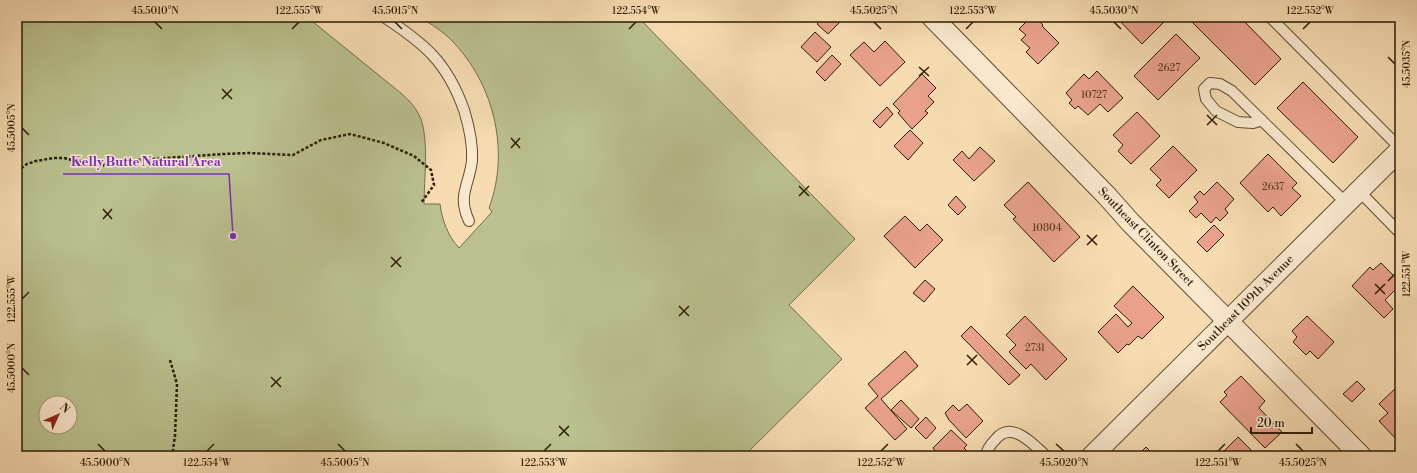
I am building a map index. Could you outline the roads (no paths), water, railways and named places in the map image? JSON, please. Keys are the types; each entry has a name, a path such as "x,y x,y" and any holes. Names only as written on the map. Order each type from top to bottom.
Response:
{"street":[{"name":"Southeast Clinton Street","path":"932,17 1107,196 1130,222 1361,456"},
{"name":"Southeast 109th Avenue","path":"1092,456 1400,149"}],"lane":[{"path":"384,17 424,46 442,66 456,89 469,124 472,152 469,176 463,198 463,206 469,221"},
{"path":"1270,17 1400,149"},
{"path":"1262,120 1253,123 1238,122 1216,111 1206,100 1204,88 1210,83 1220,84 1232,91 1262,120 1353,197 1400,233"},
{"path":"986,456 987,449 999,435 1012,432 1024,436 1046,456"}],"place":[{"name":"Kelly Butte Natural Area","path":"233,236"}]}
